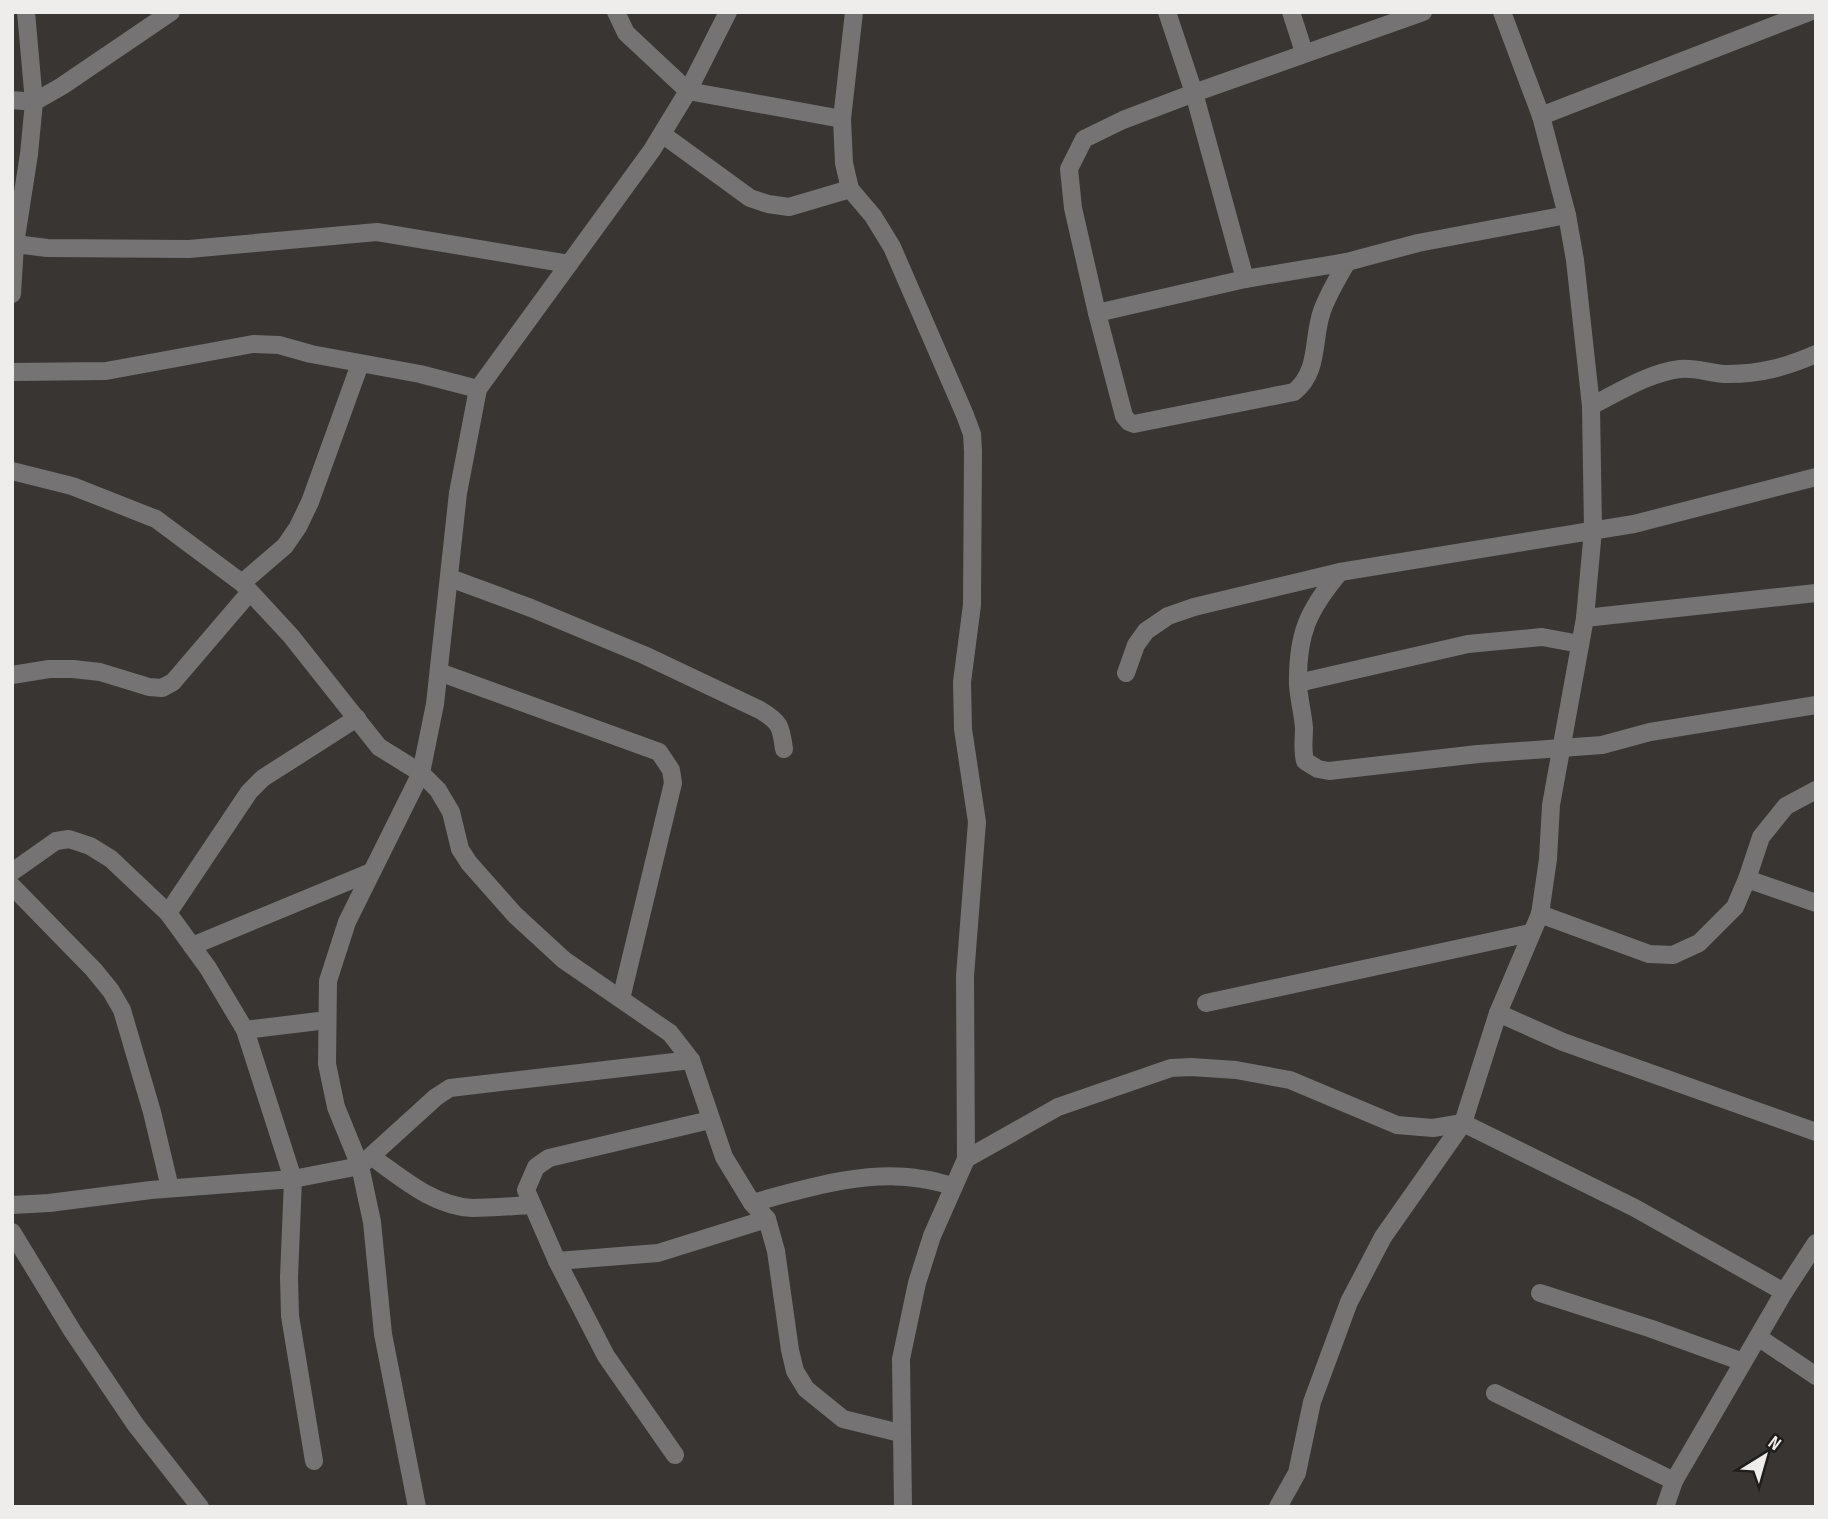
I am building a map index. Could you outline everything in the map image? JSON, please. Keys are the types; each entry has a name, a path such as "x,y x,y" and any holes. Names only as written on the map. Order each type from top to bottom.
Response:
{"street":[{"path":"12,294 13,243 29,154 34,102 26,12"},
{"path":"12,100 34,102 171,12"},
{"path":"616,12 626,33 688,91 842,119"},
{"path":"417,1507 383,1334 366,1161 336,1107 327,1064 328,981 347,922 421,773 439,672 458,493 478,389 662,134 688,91 728,12"},
{"path":"854,12 842,119 844,163 850,189 873,216 892,247 972,434 972,605 962,682 963,729 977,822 965,976 966,1159 932,1236 911,1309 901,1359 903,1507"},
{"path":"1167,12 1194,93 1245,279"},
{"path":"1291,12 1304,52"},
{"path":"1347,262 1321,313 1317,347 1303,384 1294,392 1134,424 1124,416 1097,313 1073,208 1069,169 1084,139 1123,120 1304,52 1423,12"},
{"path":"1278,1507 1297,1473 1312,1402 1349,1302 1382,1237 1463,1123 1498,1013 1540,914 1548,859 1551,805 1586,618 1593,530 1591,406 1575,260 1567,215 1541,116 1502,12"},
{"path":"1541,116 1809,12"},
{"path":"662,134 750,198 759,201 789,206 850,189"},
{"path":"1097,313 1245,279 1347,262 1418,243 1567,215"},
{"path":"13,243 47,248 189,249 377,232 569,264"},
{"path":"12,372 106,371 253,344 279,345 360,364 420,374 478,389"},
{"path":"1591,406 1644,379 1668,371 1684,368 1726,374 1754,372 1782,368 1816,354"},
{"path":"12,675 49,669 73,669 100,672 149,687 162,688 173,682 246,588 298,527 310,502 360,364"},
{"path":"12,471 72,486 156,519 205,553 246,588 291,636 379,747 421,773 438,790 451,812 460,849 515,915 564,961 670,1033 691,1060 724,1157 752,1203 767,1219 776,1251 795,1371 806,1389 843,1419 900,1433"},
{"path":"1126,673 1136,645 1146,631 1168,616 1217,601 1340,572 1634,524 1816,477"},
{"path":"1340,572 1321,594 1301,635 1298,683 1304,728 1302,749 1305,761 1318,769 1329,771 1478,754 1602,745 1650,732 1816,705"},
{"path":"450,578 644,655 760,710 774,718 781,727 784,749"},
{"path":"1586,618 1816,593"},
{"path":"1298,683 1479,643 1542,637 1580,644"},
{"path":"439,672 659,752 671,770 673,783 621,999"},
{"path":"168,913 262,778 356,718"},
{"path":"1540,914 1649,954 1673,955 1699,943 1735,907 1761,837 1786,806 1816,790"},
{"path":"12,872 56,841 69,839 90,846 111,859 168,913 230,1001 245,1030 293,1180 290,1316 314,1461"},
{"path":"192,946 371,872"},
{"path":"1747,879 1816,903"},
{"path":"12,886 94,971 122,1010 152,1112 170,1188"},
{"path":"1206,1003 1530,933"},
{"path":"1498,1013 1563,1042 1816,1132"},
{"path":"245,1030 327,1020"},
{"path":"12,1205 170,1188 293,1180 366,1161 436,1097 450,1088 691,1060"},
{"path":"966,1159 1058,1107 1171,1068 1236,1070 1290,1080 1397,1125 1433,1128 1463,1123 1635,1208 1784,1292"},
{"path":"675,1455 606,1356 557,1261 526,1189 536,1167 549,1158 710,1120"},
{"path":"366,1161 431,1197 448,1203 471,1208 532,1205"},
{"path":"752,1203 818,1185 891,1176 921,1178 954,1186"},
{"path":"557,1261 658,1253 767,1219"},
{"path":"12,1232 73,1332 135,1424 200,1507"},
{"path":"1665,1507 1674,1481 1784,1292 1816,1243"},
{"path":"1540,1293 1743,1362"},
{"path":"1758,1337 1816,1376"},
{"path":"1495,1393 1674,1481"}]}
